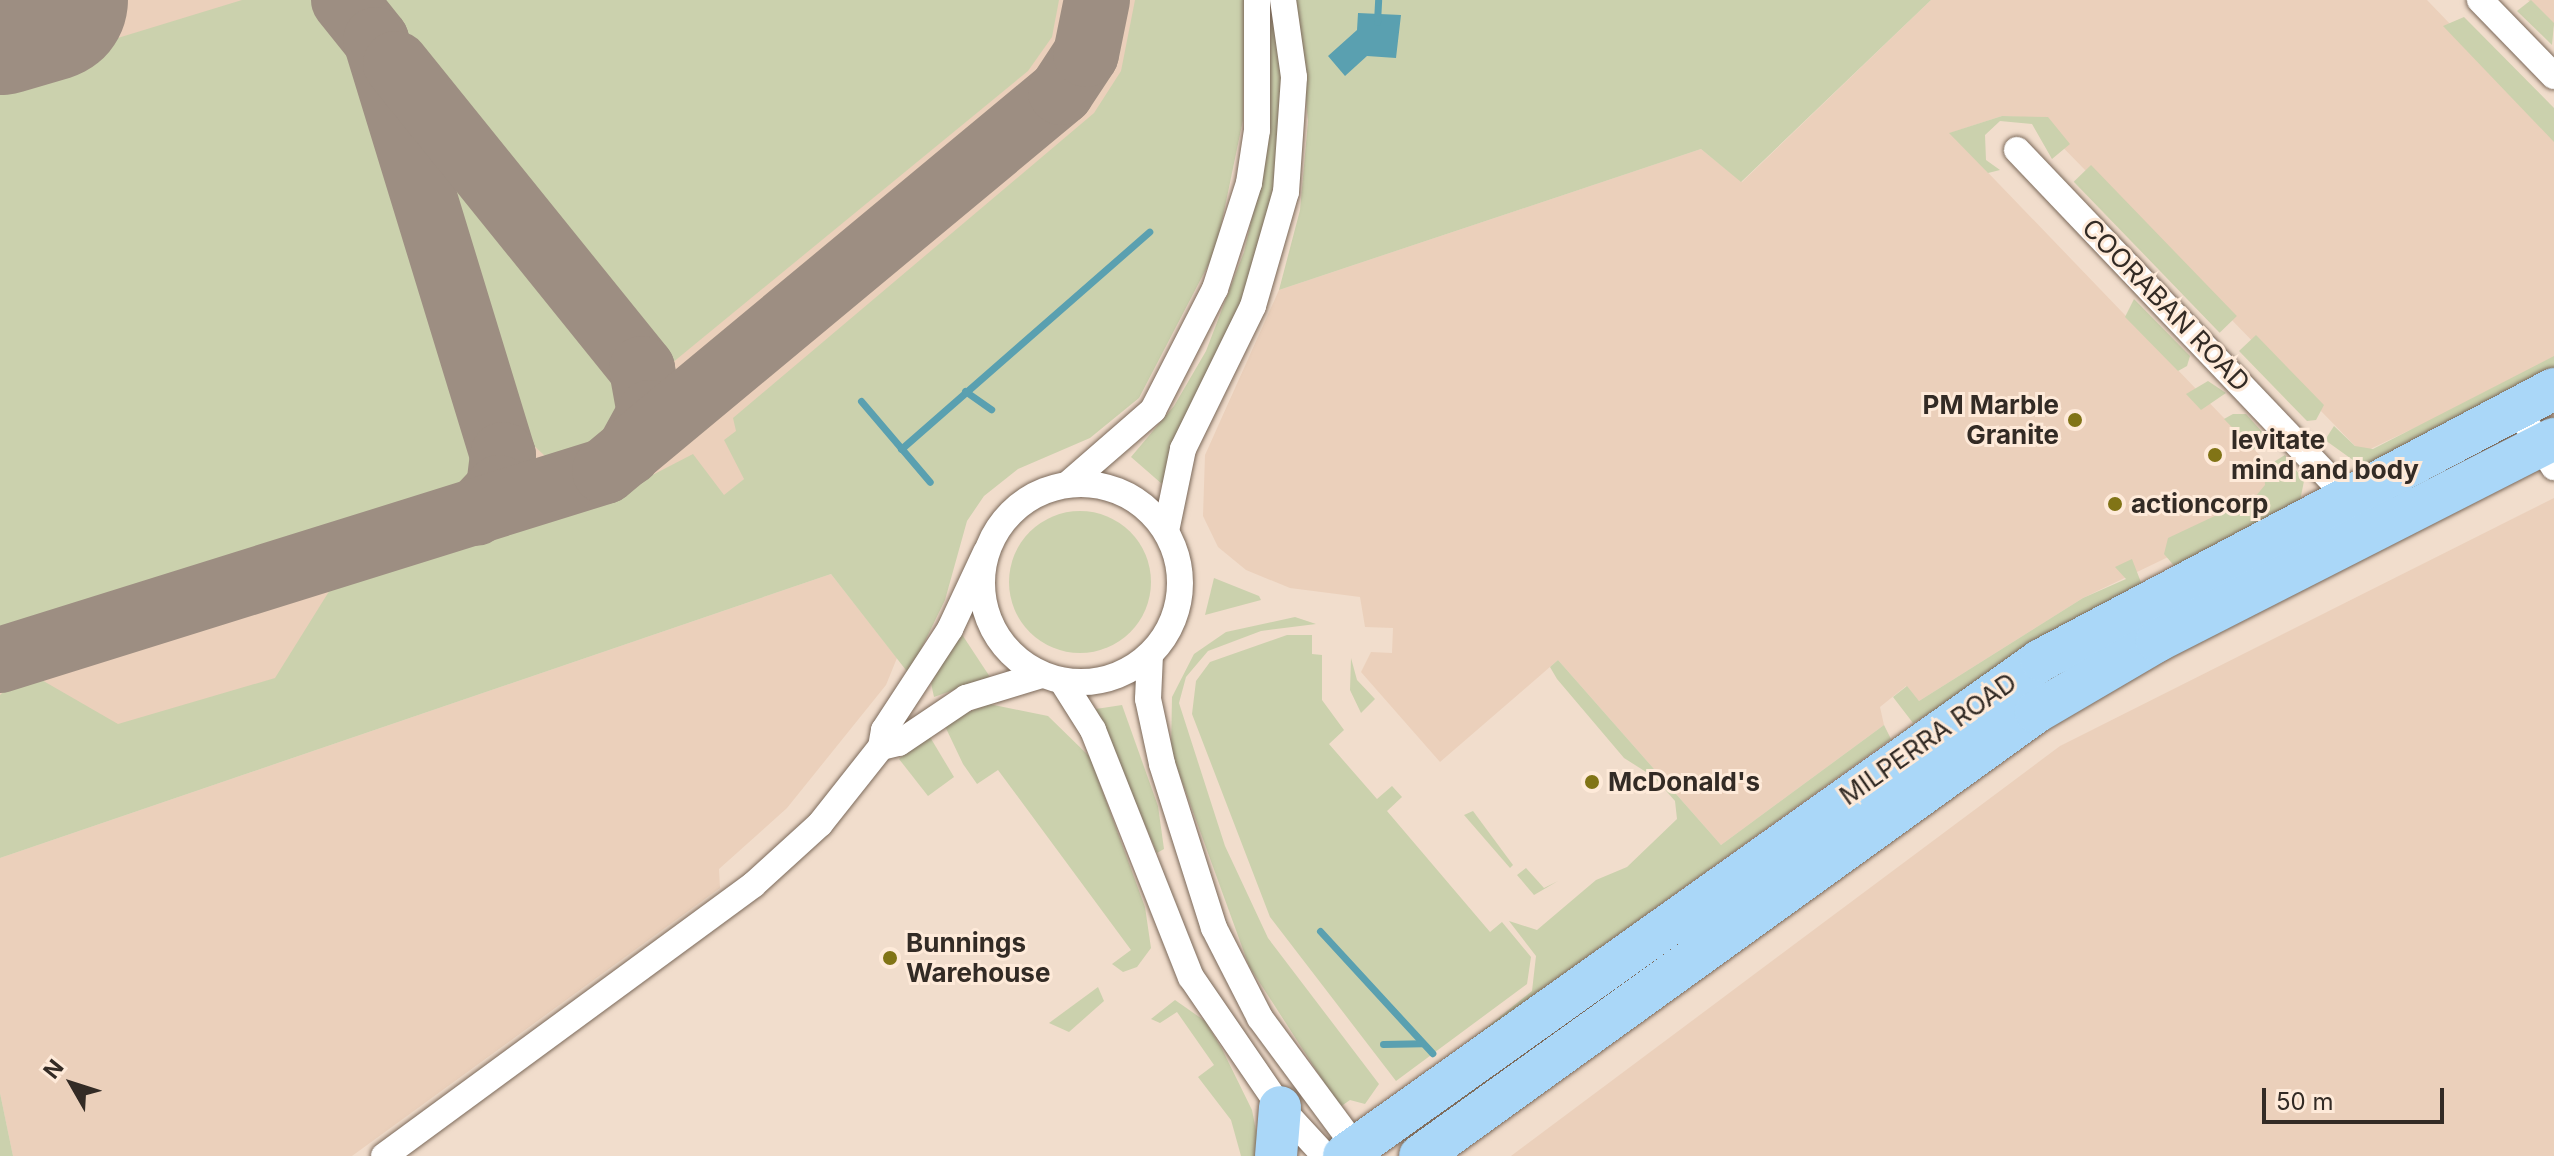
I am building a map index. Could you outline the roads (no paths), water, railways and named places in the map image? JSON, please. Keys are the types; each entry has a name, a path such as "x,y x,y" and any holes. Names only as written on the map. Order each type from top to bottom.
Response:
{"highway":[{"name":"MILPERRA ROAD","path":"1346,1154 2018,675 2347,496 2554,389"},
{"name":"MILPERRA ROAD","path":"1420,1156 2036,712 2157,641 2550,451"},
{"path":"1276,1156 1280,1107"}],"street":[{"path":"384,1156 753,885 820,824 881,747 986,552 1017,507 1068,484 1153,410 1215,289 1249,183 1257,130 1257,0"},
{"path":"1166,531 1183,449 1253,306 1286,192 1294,77 1283,0"},
{"path":"2480,0 2554,76"},
{"name":"COORABAN ROAD","path":"2017,150 2347,496"},
{"path":"2517,409 2550,451"},
{"path":"1068,484 1125,494 1166,531 1180,570 1179,596 1150,655 1148,699 1162,764 1214,928 1260,1018 1346,1154"},
{"path":"986,552 983,596 997,637 1052,678 1093,730 1191,977 1280,1107 1346,1154"},
{"path":"881,747 899,743 966,698 1052,678 1109,679 1150,655"}],"water":[{"path":"1358,13 1401,15 1396,58 1367,56 1345,76 1328,56 1357,30"}],"waterway":[{"path":"1377,22 1378,0"},
{"path":"901,449 1149,232"},
{"path":"965,391 991,409"},
{"path":"861,401 930,482"},
{"path":"1320,931 1432,1053"},
{"path":"1383,1044 1422,1043"}],"place":[{"name":"PM Marble Granite","path":"2075,420"},
{"name":"levitate mind and body","path":"2215,455"},
{"name":"actioncorp","path":"2115,504"},
{"name":"McDonald's","path":"1592,782"},
{"name":"Bunnings Warehouse","path":"890,958"}]}
